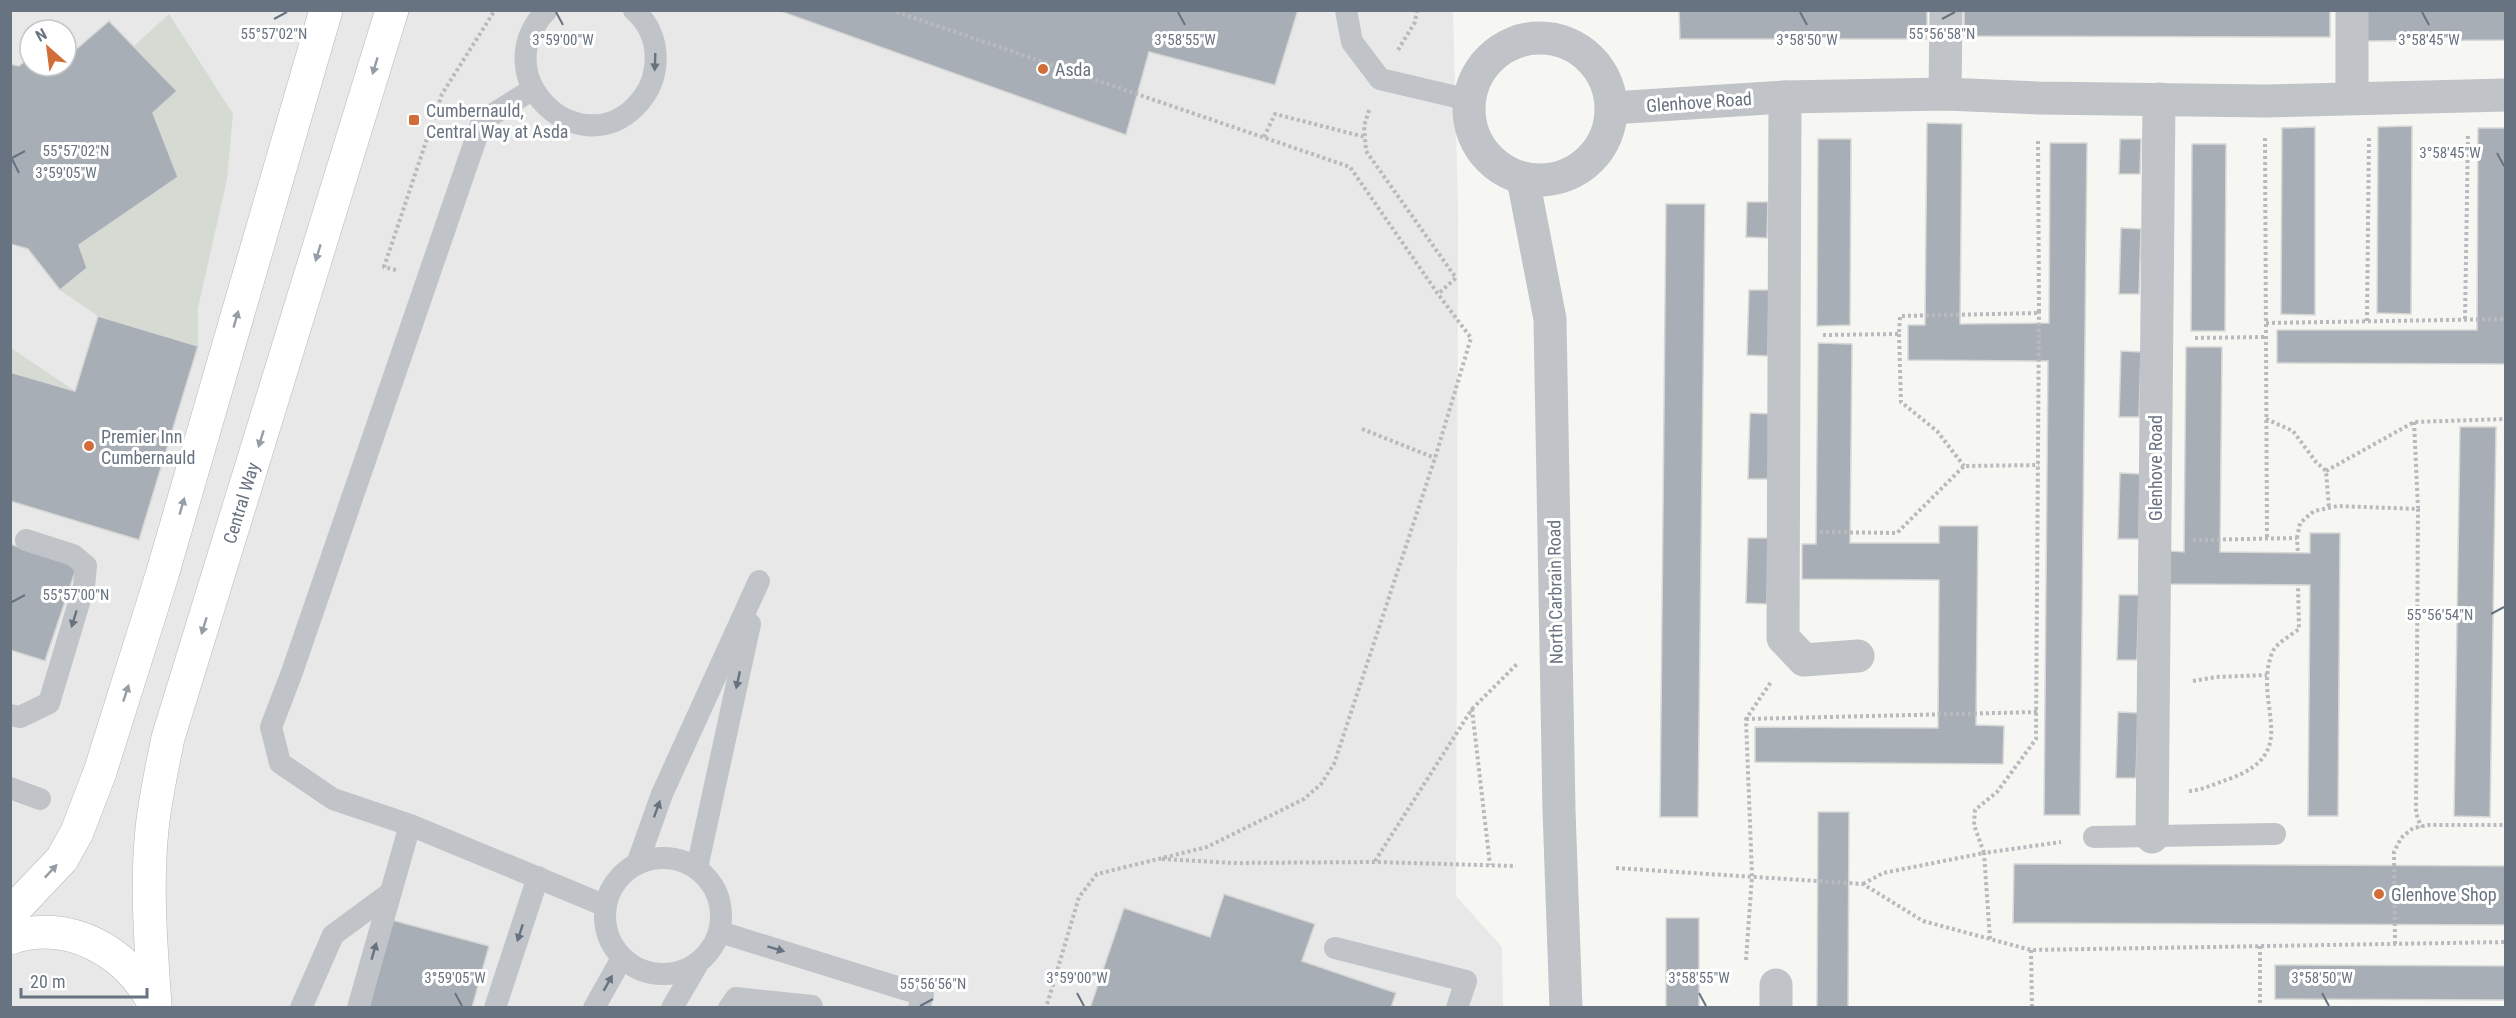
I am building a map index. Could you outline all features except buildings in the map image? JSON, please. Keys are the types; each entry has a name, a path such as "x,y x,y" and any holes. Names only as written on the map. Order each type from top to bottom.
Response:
{"main road":[{"path":"10,914 62,860 77,832 100,772 162,575 326,10"},
{"name":"Central Way","path":"155,1006 149,923 150,856 152,827 168,738 189,676 392,10"},
{"path":"10,938 37,933 58,933 99,945 117,956 132,970 145,987 155,1006"}],"street":[{"path":"1945,94 1946,10"},
{"path":"2352,10 2361,98"},
{"path":"1541,24 1563,41 1583,51 1598,66 1608,86 1612,108 1610,129 1600,149 1585,165 1566,176 1545,181 1523,179 1504,171 1487,158 1475,141 1469,121 1469,100 1474,80 1486,62 1501,49 1520,40 1541,24"},
{"name":"Glenhove Road","path":"1612,108 1785,97 1945,94 2038,98 2265,101 2505,94"},
{"path":"1785,97 1783,638 1804,660 1858,656"},
{"name":"Glenhove Road","path":"2152,837 2159,99"},
{"name":"North Carbrain Road","path":"1523,179 1550,319 1566,1008"}],"lane":[{"path":"547,10 533,28 526,48 526,69 533,89 546,107 564,119 585,124 607,123 628,114 644,98 654,79 657,57 653,36 641,16 634,10"},
{"path":"1346,10 1352,42 1380,79 1469,100"},
{"path":"533,89 482,121 271,727 280,763 333,799 410,825 606,906"},
{"path":"10,715 20,717 49,702 84,586 86,566 73,555 26,540"},
{"path":"636,864 662,794 759,581 697,868"},
{"path":"10,788 40,799"},
{"path":"358,1008 410,825"},
{"path":"2094,837 2275,834"},
{"path":"672,1008 697,965 711,950 720,932 722,914 719,896 710,881 697,868 683,861 667,858 651,859 636,864 622,875 611,889 606,906 605,925 611,943 622,958 638,970 658,975 679,973 697,965"},
{"path":"495,1008 538,877"},
{"path":"301,1008 333,935 390,892"},
{"path":"720,932 923,995 919,1008"},
{"path":"1335,948 1466,981 1457,1008"},
{"path":"594,1008 622,958"},
{"path":"729,1008 736,998 812,1006 812,1008"}],"path":[{"path":"427,281 384,267 442,94 495,10"},
{"path":"891,10 1350,167 1471,338 1435,458 1334,764 1322,784 1304,799 1206,847 1097,874 1079,897 1046,1008"},
{"path":"1418,10 1415,22 1380,79 1364,126 1366,151 1456,278 1438,294"},
{"path":"2465,319 2469,95"},
{"path":"1990,939 1984,853 1974,825 1975,810 1997,792 2036,739 2039,465 2038,98"},
{"path":"2361,98 2367,321"},
{"path":"2265,101 2267,539"},
{"path":"1264,137 1275,114 1365,137"},
{"path":"1965,466 1937,431 1901,402 1900,316 2039,313 2039,309"},
{"path":"2266,323 2505,319"},
{"path":"1783,336 1899,334"},
{"path":"2156,339 2266,337"},
{"path":"2266,419 2293,431 2316,462 2326,471 2329,508"},
{"path":"2326,471 2414,422 2505,419"},
{"path":"2414,422 2418,509 2416,813 2421,827"},
{"path":"1362,429 1435,458"},
{"path":"1783,532 1897,533 1965,466 2039,465"},
{"path":"2298,553 2297,538 2300,523 2314,511 2338,506 2418,509"},
{"path":"2155,541 2297,538"},
{"path":"2153,793 2193,791 2242,774 2265,758 2272,744 2267,675 2272,651 2299,629 2298,585"},
{"path":"1375,862 1472,709 1556,625"},
{"path":"1776,996 1746,960 1752,876 1746,719 1794,650"},
{"path":"2154,688 2216,677 2267,675"},
{"path":"1472,709 1490,866"},
{"path":"1746,719 2037,712"},
{"path":"2395,944 2394,852 2402,838 2413,828 2505,825"},
{"path":"1863,884 1883,873 1984,853 2094,837"},
{"path":"1155,859 1233,863 1375,862 1516,866"},
{"path":"1616,868 1863,884 1923,921 2031,950 2505,942"},
{"path":"2260,946 2260,1008"},
{"path":"2031,950 2032,1008"}],"shaded area":[{"path":"10,11 1453,11 1458,212 1456,896 1502,947 1503,1007 11,1007"},
{"path":"169,14 233,114 227,179 198,308 198,346 98,316 60,290 87,268 79,245 178,177 153,113 176,91 133,47"},
{"path":"11,348 75,391 11,372"}],"place":[{"name":"Asda","path":"1043,69"},
{"name":"Cumbernauld, Central Way at Asda","path":"414,120"},
{"name":"Premier Inn Cumbernauld","path":"89,446"},
{"name":"Glenhove Shop","path":"2379,894"}]}
